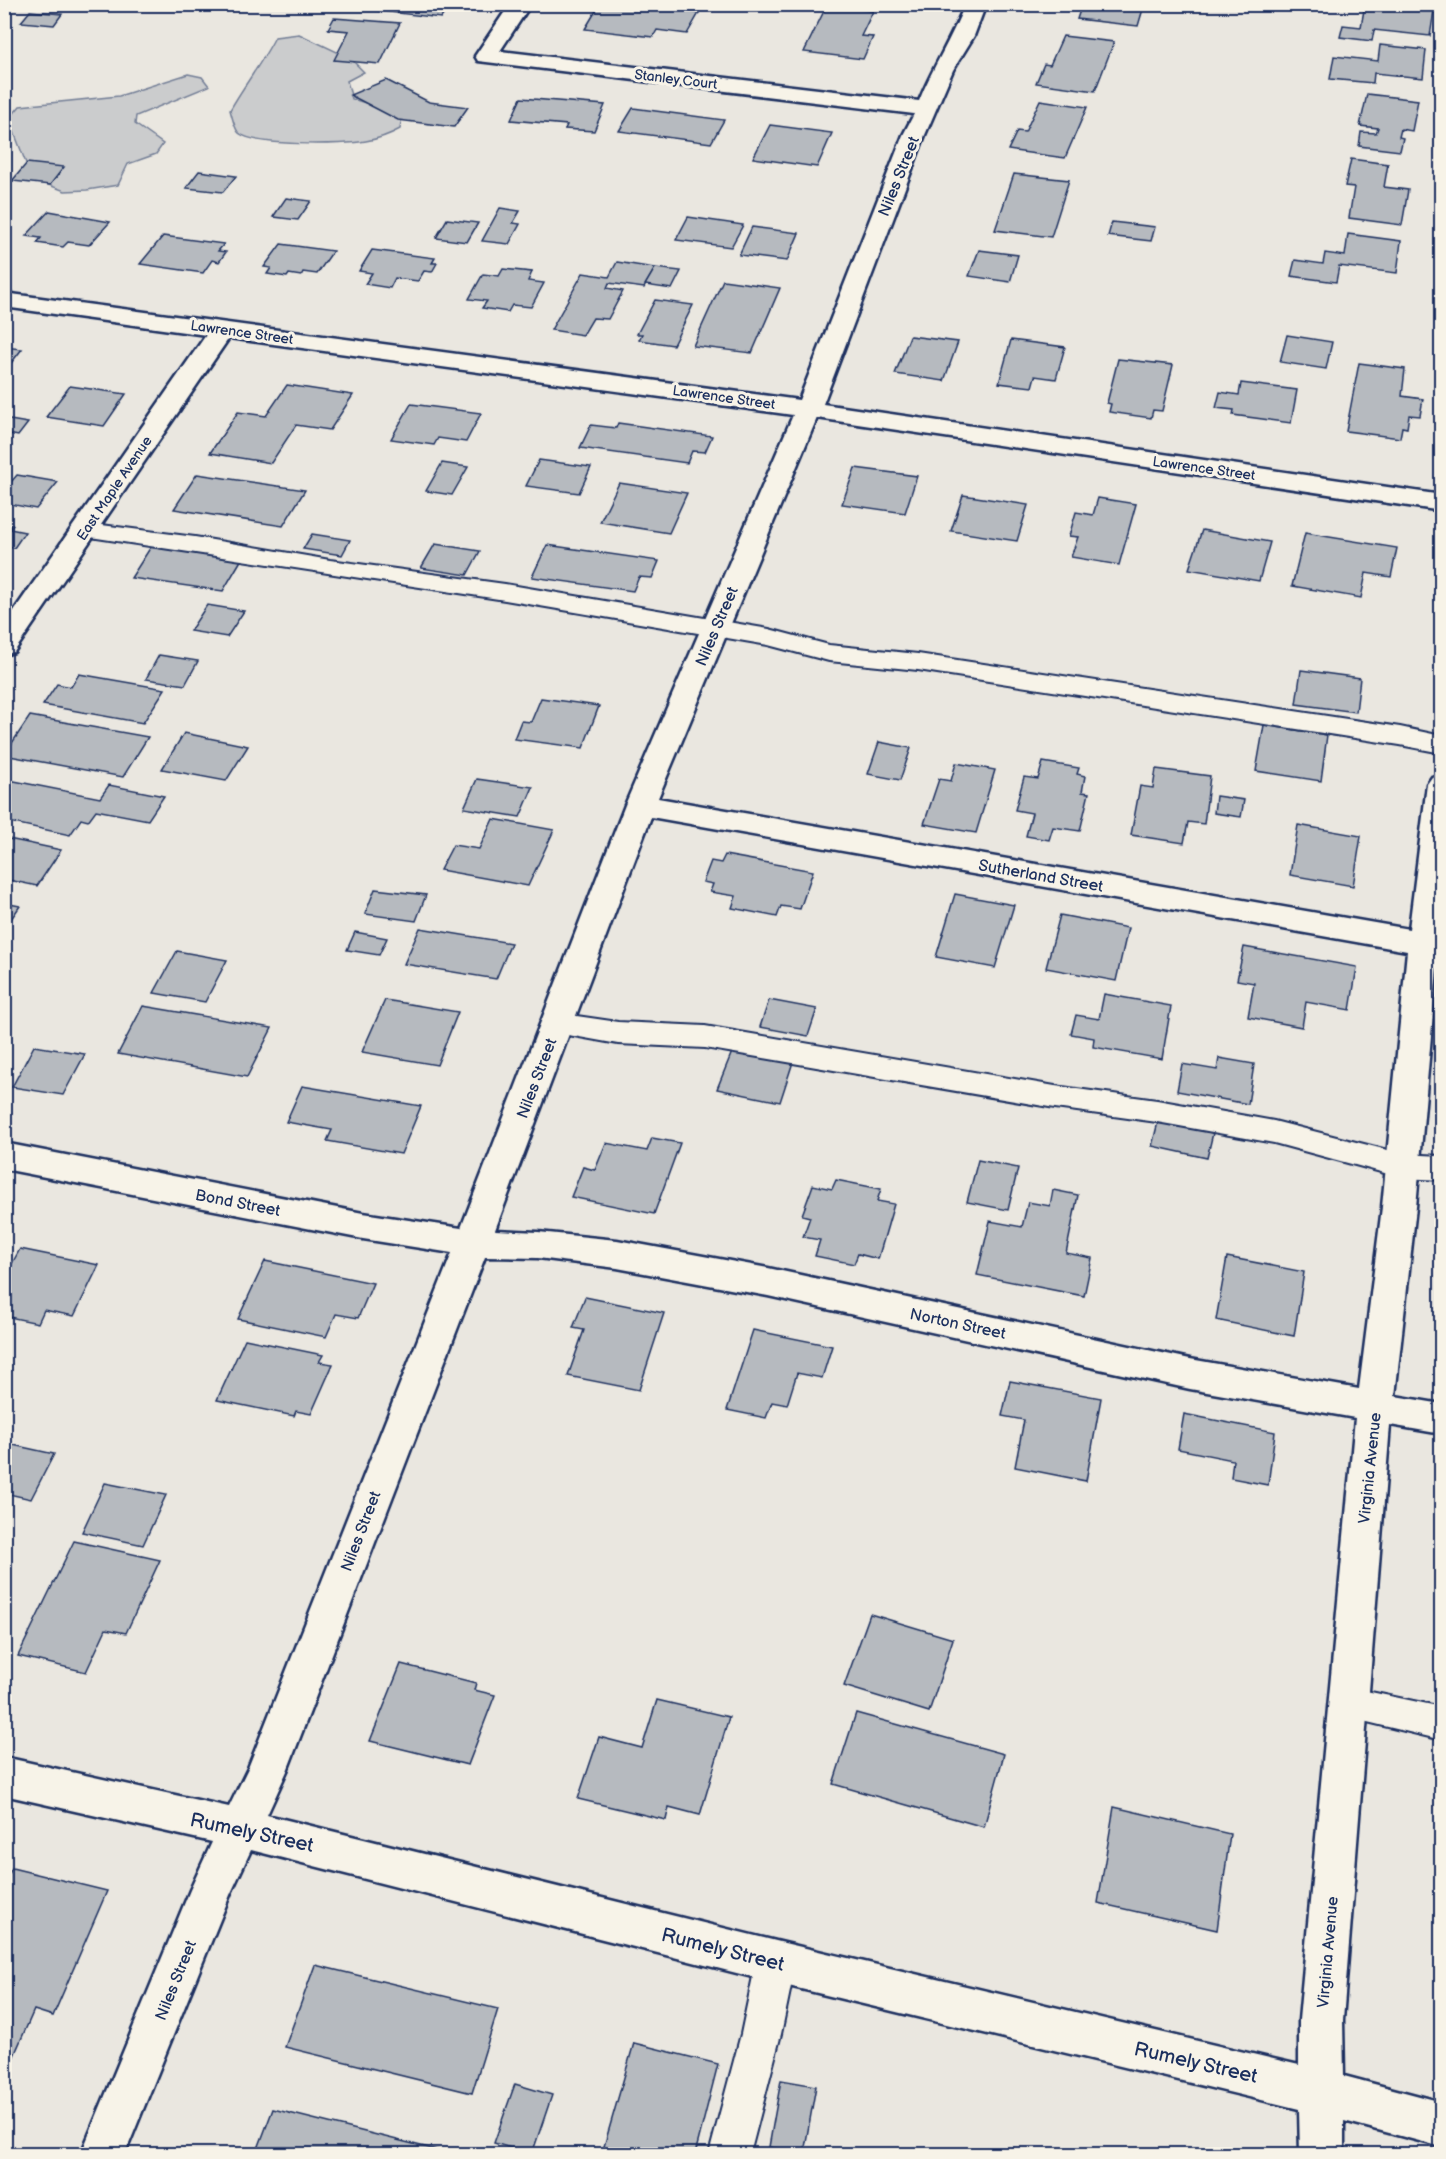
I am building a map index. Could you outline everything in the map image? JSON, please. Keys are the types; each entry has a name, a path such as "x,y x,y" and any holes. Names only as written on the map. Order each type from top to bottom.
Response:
{"street":[{"name":"Stanley Court","path":"521,4 486,56 927,109"},
{"name":"Niles Street","path":"103,2154 211,1890 267,1772 473,1243 640,805 808,409 907,152 942,70 963,36 976,4"},
{"name":"Lawrence Street","path":"4,300 808,409 1442,503"},
{"name":"East Maple Avenue","path":"4,646 222,330"},
{"name":"Virginia Avenue","path":"1322,2154 1321,2020 1369,1444 1432,944 1442,784"},
{"name":"Sutherland Street","path":"640,805 1432,944"},
{"name":"Bond Street","path":"4,1156 363,1226 473,1243"},
{"name":"Norton Street","path":"473,1243 549,1246 616,1254 722,1273 1190,1374 1442,1419"},
{"name":"Rumely Street","path":"4,1776 313,1845 776,1962 1320,2092 1442,2125"}],"lane":[{"path":"86,530 195,544 330,567 505,592 769,637 829,653 918,662 1400,736 1442,745"},
{"path":"556,1024 618,1033 705,1037 1055,1097 1157,1111 1274,1132 1403,1166 1442,1168"},
{"path":"1347,1702 1442,1724"},
{"path":"729,2154 776,1962"}],"shaded area":[{"path":"299,34 350,58 364,72 347,81 352,99 402,114 400,129 366,141 320,144 261,140 246,137 238,132 230,110 275,37"},
{"path":"188,74 202,77 209,86 136,116 135,124 163,144 156,154 128,164 118,185 65,191 32,179 9,119 20,106 119,96"}],"building":[{"path":"366,4 430,4 449,7 441,18 363,9"},
{"path":"600,4 633,4 699,13 687,34 657,30 653,37 585,29"},
{"path":"1082,4 1132,4 1131,7 1143,9 1138,26 1077,19"},
{"path":"1365,4 1434,11 1430,36 1374,30 1372,41 1340,37 1343,25 1361,27"},
{"path":"827,5 873,11 861,36 873,37 863,59 804,52"},
{"path":"30,11 62,14 54,25 21,22"},
{"path":"334,18 400,23 380,64 334,60 349,31 328,29"},
{"path":"1063,36 1114,42 1095,91 1036,83 1044,64 1050,65"},
{"path":"1380,45 1426,50 1423,78 1374,73 1373,83 1330,79 1334,56 1378,61"},
{"path":"386,80 429,102 468,107 454,127 398,120 350,95"},
{"path":"1367,94 1418,100 1412,131 1401,129 1399,137 1403,138 1400,151 1359,146 1361,132 1376,133 1378,128 1360,126"},
{"path":"521,98 605,105 594,131 565,129 567,125 511,120"},
{"path":"1040,100 1087,107 1065,158 1008,150 1017,131 1025,132"},
{"path":"633,108 724,120 711,143 619,131"},
{"path":"770,125 832,133 817,167 753,158"},
{"path":"1351,159 1388,164 1384,187 1408,190 1402,225 1349,218 1354,187 1345,186"},
{"path":"27,163 64,167 50,185 12,181"},
{"path":"199,171 236,176 223,192 186,188"},
{"path":"1014,174 1069,180 1051,237 995,230"},
{"path":"286,198 311,201 298,220 273,217"},
{"path":"500,208 520,211 513,223 520,224 509,244 482,241"},
{"path":"49,211 110,222 89,245 68,242 63,247 37,243 41,238 26,236"},
{"path":"688,217 743,225 731,247 676,240"},
{"path":"447,219 478,223 467,242 436,238"},
{"path":"1112,222 1155,227 1151,241 1108,236"},
{"path":"752,227 799,233 787,261 739,255"},
{"path":"1348,234 1401,241 1397,273 1339,266 1336,282 1291,276 1295,260 1323,264 1325,253 1345,256"},
{"path":"163,236 224,244 218,251 226,252 219,262 212,260 203,273 140,264"},
{"path":"281,244 333,251 317,274 303,272 301,276 289,274 287,277 267,274 271,268 264,267"},
{"path":"372,250 435,258 432,263 437,263 432,272 424,271 418,281 395,278 390,288 365,284 372,273 359,271"},
{"path":"979,250 1018,255 1010,282 969,276"},
{"path":"617,262 655,268 644,288 609,283 607,288 623,291 608,319 593,318 583,335 551,330 583,273 609,277"},
{"path":"655,268 681,271 672,289 645,285"},
{"path":"503,269 532,272 528,281 544,283 531,307 512,305 508,312 482,308 487,301 469,299 483,274 499,276"},
{"path":"723,280 780,288 752,353 693,346"},
{"path":"655,300 693,305 673,345 639,340 642,334 637,334"},
{"path":"1287,335 1332,342 1326,369 1280,362"},
{"path":"910,336 958,342 944,381 895,374"},
{"path":"1011,340 1065,347 1056,379 1035,376 1032,387 999,383"},
{"path":"4,347 22,349 4,372"},
{"path":"1118,359 1173,365 1162,411 1153,410 1151,418 1109,412 1111,404 1107,403"},
{"path":"1359,363 1405,369 1402,396 1423,399 1420,416 1409,415 1407,428 1402,427 1400,438 1346,431"},
{"path":"1241,383 1297,390 1291,423 1233,415 1234,410 1216,408 1220,392 1239,395"},
{"path":"287,385 353,395 330,430 296,425 271,463 210,453 238,412 266,416"},
{"path":"70,386 126,394 104,426 46,417"},
{"path":"411,404 481,413 466,442 438,438 434,445 391,439"},
{"path":"4,419 28,423 18,436 4,433"},
{"path":"618,423 712,436 705,452 692,451 687,463 580,448 591,425 616,428"},
{"path":"539,460 591,467 579,493 526,486"},
{"path":"442,463 468,467 452,495 426,491"},
{"path":"855,468 917,476 905,513 842,504"},
{"path":"197,474 305,490 283,526 174,509"},
{"path":"17,475 58,482 36,509 4,503 4,481 11,482"},
{"path":"619,483 687,493 669,533 600,522"},
{"path":"963,495 1028,505 1017,541 951,531"},
{"path":"1098,498 1136,504 1119,565 1071,557 1078,537 1069,536 1076,512 1093,515"},
{"path":"4,524 13,525 10,529 25,532 14,548 4,547"},
{"path":"1202,530 1270,542 1259,581 1189,569"},
{"path":"1305,533 1397,548 1391,577 1366,573 1361,598 1292,586"},
{"path":"312,534 350,540 342,555 303,549"},
{"path":"435,544 480,551 467,575 421,568"},
{"path":"152,545 243,557 223,591 131,578"},
{"path":"547,545 659,561 652,578 639,577 633,591 532,577"},
{"path":"207,605 244,611 227,637 190,631"},
{"path":"159,655 198,661 185,685 146,679"},
{"path":"1301,670 1360,678 1356,712 1296,704"},
{"path":"79,674 165,689 143,723 43,705 57,684 71,687"},
{"path":"541,698 599,706 583,748 514,739 521,721 531,722"},
{"path":"30,716 148,737 123,777 4,755"},
{"path":"1264,725 1327,735 1321,781 1256,771"},
{"path":"184,733 248,746 226,781 162,769"},
{"path":"879,742 911,748 900,780 868,774"},
{"path":"1043,762 1079,768 1077,774 1085,776 1082,792 1089,793 1080,831 1053,827 1049,840 1026,836 1032,813 1015,810 1024,777 1038,779"},
{"path":"956,763 995,770 976,833 924,824 939,779 951,781"},
{"path":"1156,769 1210,776 1204,824 1188,822 1184,843 1131,835 1140,786 1153,788"},
{"path":"4,779 100,798 109,785 164,796 148,820 96,810 88,821 81,819 70,835 4,821"},
{"path":"477,779 533,787 520,817 464,808"},
{"path":"1216,796 1244,800 1241,817 1214,813"},
{"path":"493,819 554,830 528,886 440,870 453,845 479,849"},
{"path":"1298,825 1361,836 1353,886 1290,875"},
{"path":"4,838 61,850 37,886 4,879"},
{"path":"725,855 813,871 800,909 781,906 777,917 732,908 736,896 710,892 713,884 703,882 711,861 721,863"},
{"path":"375,889 426,895 416,921 365,914"},
{"path":"955,894 1014,905 995,968 936,957"},
{"path":"4,903 20,906 4,929"},
{"path":"1060,915 1128,928 1116,981 1046,968"},
{"path":"420,928 511,943 496,979 404,964"},
{"path":"355,932 387,938 379,955 347,950"},
{"path":"1244,947 1357,967 1350,1010 1306,1002 1302,1027 1248,1017 1254,983 1237,980"},
{"path":"177,951 227,960 205,1002 154,993"},
{"path":"1104,994 1171,1006 1162,1059 1093,1047 1094,1038 1071,1034 1076,1015 1099,1019"},
{"path":"385,1000 458,1012 437,1065 362,1052"},
{"path":"769,1000 817,1009 808,1036 760,1027"},
{"path":"143,1006 272,1028 247,1077 118,1054"},
{"path":"34,1046 85,1054 63,1095 12,1087"},
{"path":"734,1047 794,1059 780,1102 717,1089"},
{"path":"1219,1058 1254,1064 1248,1104 1177,1091 1182,1064 1217,1070"},
{"path":"302,1086 421,1106 401,1154 327,1141 332,1130 286,1122"},
{"path":"1158,1122 1213,1133 1207,1158 1152,1146"},
{"path":"652,1138 680,1143 654,1214 571,1197 583,1167 595,1170 606,1143 647,1151"},
{"path":"978,1160 1018,1168 1008,1210 967,1202"},
{"path":"836,1180 881,1189 877,1201 894,1204 878,1259 858,1254 854,1264 815,1256 820,1240 803,1237 810,1217 802,1215 813,1185 832,1189"},
{"path":"1053,1190 1078,1195 1066,1253 1092,1258 1084,1296 977,1275 990,1221 1022,1227 1028,1202 1050,1206"},
{"path":"20,1249 99,1265 74,1316 44,1310 38,1323 4,1316 4,1278"},
{"path":"1227,1257 1304,1272 1294,1336 1216,1320"},
{"path":"265,1261 373,1283 358,1318 336,1314 326,1337 238,1319"},
{"path":"585,1297 664,1313 639,1390 568,1376 584,1330 573,1328"},
{"path":"753,1330 832,1346 822,1378 797,1373 787,1405 772,1402 766,1418 727,1410"},
{"path":"245,1339 323,1355 319,1362 333,1364 311,1414 296,1411 294,1416 217,1400"},
{"path":"1010,1381 1101,1398 1086,1481 1015,1467 1024,1420 1002,1416"},
{"path":"1184,1414 1275,1432 1268,1485 1231,1478 1233,1460 1178,1449"},
{"path":"4,1443 54,1454 31,1499 4,1493"},
{"path":"105,1483 166,1495 143,1545 82,1532"},
{"path":"74,1541 160,1560 126,1633 106,1629 86,1672 18,1656"},
{"path":"870,1614 953,1639 929,1712 844,1686"},
{"path":"401,1664 476,1683 474,1690 495,1695 468,1765 370,1741"},
{"path":"657,1700 729,1717 700,1815 669,1807 666,1820 578,1799 599,1737 642,1748"},
{"path":"856,1713 1004,1754 984,1827 833,1784"},
{"path":"1114,1807 1230,1834 1217,1930 1098,1903"},
{"path":"12,1868 107,1891 53,2016 34,2010 12,2060 4,2058 4,1883"},
{"path":"315,1965 498,2009 472,2093 285,2047"},
{"path":"634,2043 718,2064 695,2154 619,2154 603,2150"},
{"path":"781,2080 816,2086 804,2153 769,2147"},
{"path":"515,2084 552,2095 532,2154 494,2143"},
{"path":"273,2109 453,2154 256,2154"}]}
